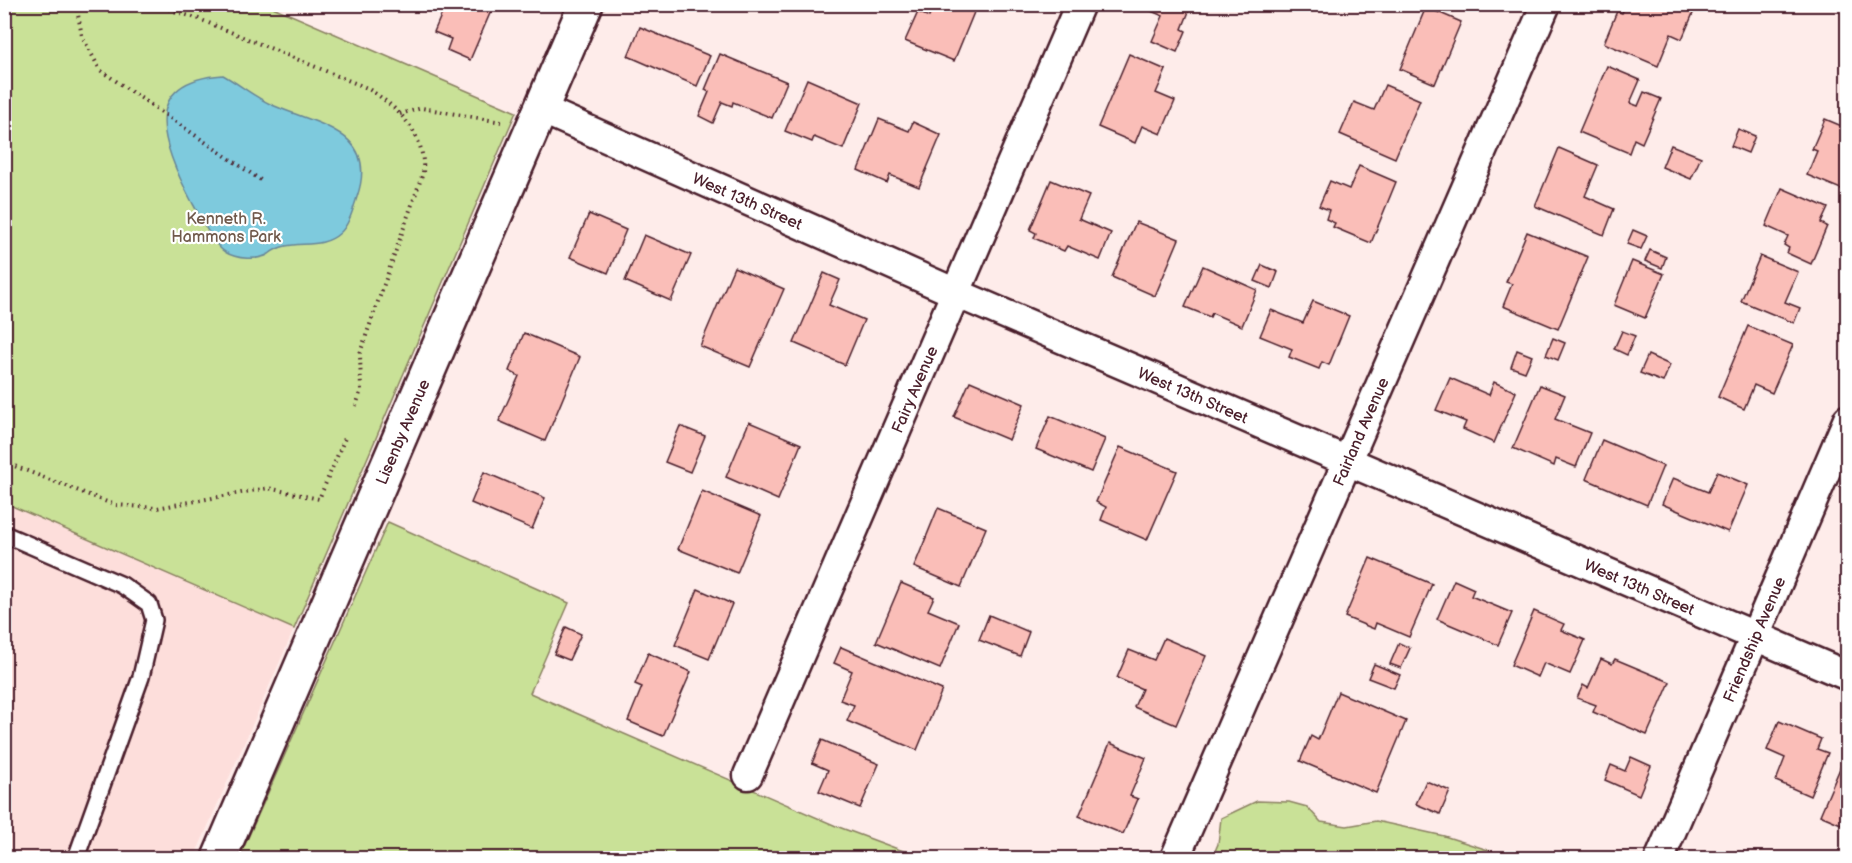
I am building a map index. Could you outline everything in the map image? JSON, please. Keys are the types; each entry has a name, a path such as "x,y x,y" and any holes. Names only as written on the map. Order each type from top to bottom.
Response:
{"main road":[{"name":"Lisenby Avenue","path":"219,858 586,4"}],"street":[{"name":"Fairy Avenue","path":"748,775 1080,4"},
{"name":"Fairland Avenue","path":"1175,858 1546,4"},
{"name":"West 13th Street","path":"541,109 956,293 1755,634 1848,676"},
{"name":"Friendship Avenue","path":"1660,858 1848,419"}],"lane":[{"path":"4,534 122,585 149,604 154,620 141,677 76,858"}],"path":[{"path":"76,4 82,36 100,70 262,181"},
{"path":"152,4 199,18 332,72 389,102 420,139 423,173 360,353 362,379 356,406"},
{"path":"400,114 422,108 501,122"},
{"path":"4,462 116,505 157,508 268,488 319,499 345,438"}],"shaded area":[{"path":"4,503 294,629 194,858 5,858"}],"green space":[{"name":"Kenneth R. Hammons Park","path":"5,5 268,5 516,112 294,629 5,503"},
{"path":"388,522 569,603 530,693 836,826 922,858 239,858"},
{"path":"1257,801 1289,802 1307,807 1321,822 1347,826 1376,821 1444,836 1488,850 1502,858 1212,858 1218,844 1221,818"}],"water":[{"path":"223,75 264,101 324,125 339,133 352,144 360,157 362,175 357,197 346,226 332,239 314,244 286,246 264,256 241,258 220,248 207,230 173,163 164,122 167,105 177,90 195,80"}],"building":[{"path":"446,4 494,4 470,60 447,50 451,39 434,32"},
{"path":"934,4 977,5 954,61 905,41 918,12 929,17"},
{"path":"1151,4 1192,4 1182,29 1186,31 1177,52 1152,41 1163,16 1149,10"},
{"path":"1626,4 1697,4 1682,39 1671,34 1658,66 1604,43 1617,11 1622,13"},
{"path":"1426,7 1461,22 1435,84 1400,69"},
{"path":"640,27 710,56 697,86 628,56"},
{"path":"720,54 787,82 772,118 733,102 732,106 722,102 713,123 699,116 709,92 705,90"},
{"path":"1129,54 1166,70 1156,93 1175,101 1161,134 1142,126 1135,143 1098,127"},
{"path":"1607,66 1640,80 1630,103 1638,106 1644,92 1661,99 1642,143 1634,139 1629,153 1579,132"},
{"path":"807,79 862,103 843,149 814,137 812,142 785,131"},
{"path":"1385,85 1420,100 1395,158 1340,134 1354,102 1374,110"},
{"path":"879,119 909,131 913,122 941,135 919,187 890,175 887,183 858,170"},
{"path":"1825,119 1844,127 1848,119 1848,192 1807,175 1817,151 1812,149"},
{"path":"1738,129 1755,136 1748,153 1731,146"},
{"path":"1671,145 1701,157 1691,179 1662,167"},
{"path":"1559,148 1598,165 1585,196 1614,209 1604,235 1535,206"},
{"path":"1359,166 1396,182 1371,243 1333,227 1335,223 1326,219 1329,210 1319,206 1330,181 1349,189"},
{"path":"1051,180 1089,196 1079,219 1111,233 1100,260 1067,246 1064,251 1034,238 1036,233 1030,230"},
{"path":"1782,188 1828,208 1821,223 1827,226 1811,264 1787,253 1789,248 1784,245 1788,236 1766,226"},
{"path":"589,214 626,230 608,273 570,257"},
{"path":"1136,222 1179,239 1155,296 1112,277"},
{"path":"1633,230 1647,236 1641,249 1627,244"},
{"path":"1527,232 1588,257 1558,329 1503,306 1512,284 1506,282"},
{"path":"644,235 691,255 671,301 625,281"},
{"path":"1650,250 1666,257 1662,268 1645,261"},
{"path":"1760,256 1798,272 1785,302 1800,308 1794,323 1741,301"},
{"path":"1632,261 1664,274 1645,318 1614,305"},
{"path":"1262,265 1278,272 1272,288 1255,281"},
{"path":"1203,266 1257,290 1242,326 1212,313 1210,317 1185,307"},
{"path":"734,267 784,289 750,367 700,346"},
{"path":"824,273 840,280 829,305 864,320 845,365 794,343"},
{"path":"1313,301 1349,316 1329,365 1322,362 1319,369 1289,357 1292,349 1260,336 1271,310 1303,323"},
{"path":"1748,326 1793,345 1772,393 1754,385 1744,409 1718,397"},
{"path":"1622,331 1635,336 1627,355 1614,349"},
{"path":"524,333 580,357 545,441 499,421 519,376 509,371"},
{"path":"1553,338 1565,343 1558,360 1546,355"},
{"path":"1517,350 1532,356 1525,372 1511,367"},
{"path":"1648,355 1670,365 1663,382 1640,373"},
{"path":"1450,378 1489,395 1494,382 1516,392 1494,443 1463,429 1466,422 1436,410"},
{"path":"970,381 1024,404 1009,440 954,417"},
{"path":"1540,385 1565,395 1555,419 1590,433 1576,467 1556,459 1554,466 1513,448"},
{"path":"1050,416 1105,439 1091,472 1036,449"},
{"path":"749,422 801,444 778,500 726,477"},
{"path":"680,426 705,436 690,472 665,462"},
{"path":"1602,440 1663,466 1647,505 1586,479"},
{"path":"1120,447 1177,471 1147,540 1101,520 1106,507 1096,502"},
{"path":"484,472 545,498 532,529 471,503"},
{"path":"1717,472 1748,485 1728,532 1662,504 1673,478 1708,492"},
{"path":"702,491 761,516 737,573 678,549"},
{"path":"938,508 986,528 961,587 914,567"},
{"path":"1370,558 1432,584 1409,637 1376,623 1374,629 1345,617"},
{"path":"1454,580 1474,589 1471,596 1512,613 1498,645 1437,619"},
{"path":"901,583 934,597 928,610 959,623 940,669 876,642"},
{"path":"698,589 732,604 709,659 675,645"},
{"path":"1534,611 1564,624 1561,630 1585,640 1570,674 1544,663 1538,677 1511,665"},
{"path":"989,615 1029,632 1020,656 979,640"},
{"path":"566,627 581,634 569,660 554,654"},
{"path":"1164,638 1206,656 1176,725 1134,707 1142,689 1117,678 1129,650 1154,660"},
{"path":"1399,643 1410,648 1401,668 1390,664"},
{"path":"841,647 942,690 917,750 847,721 854,705 840,700 852,671 834,663"},
{"path":"648,653 691,672 663,736 628,721 642,687 635,684"},
{"path":"1601,659 1612,664 1615,659 1670,682 1647,735 1593,712 1596,705 1577,698 1583,685 1588,688"},
{"path":"1374,664 1400,675 1394,688 1368,678"},
{"path":"1338,692 1406,721 1376,793 1300,761 1311,736 1318,740"},
{"path":"1779,721 1821,739 1817,749 1828,753 1810,796 1776,781 1785,758 1767,750"},
{"path":"822,740 879,764 860,808 819,791 828,770 812,763"},
{"path":"1110,743 1146,758 1130,796 1138,799 1123,834 1079,816"},
{"path":"1631,757 1651,766 1639,795 1605,780 1611,765 1625,771"},
{"path":"1844,759 1848,760 1848,827 1820,815"},
{"path":"1426,781 1450,791 1440,814 1416,804"}]}
